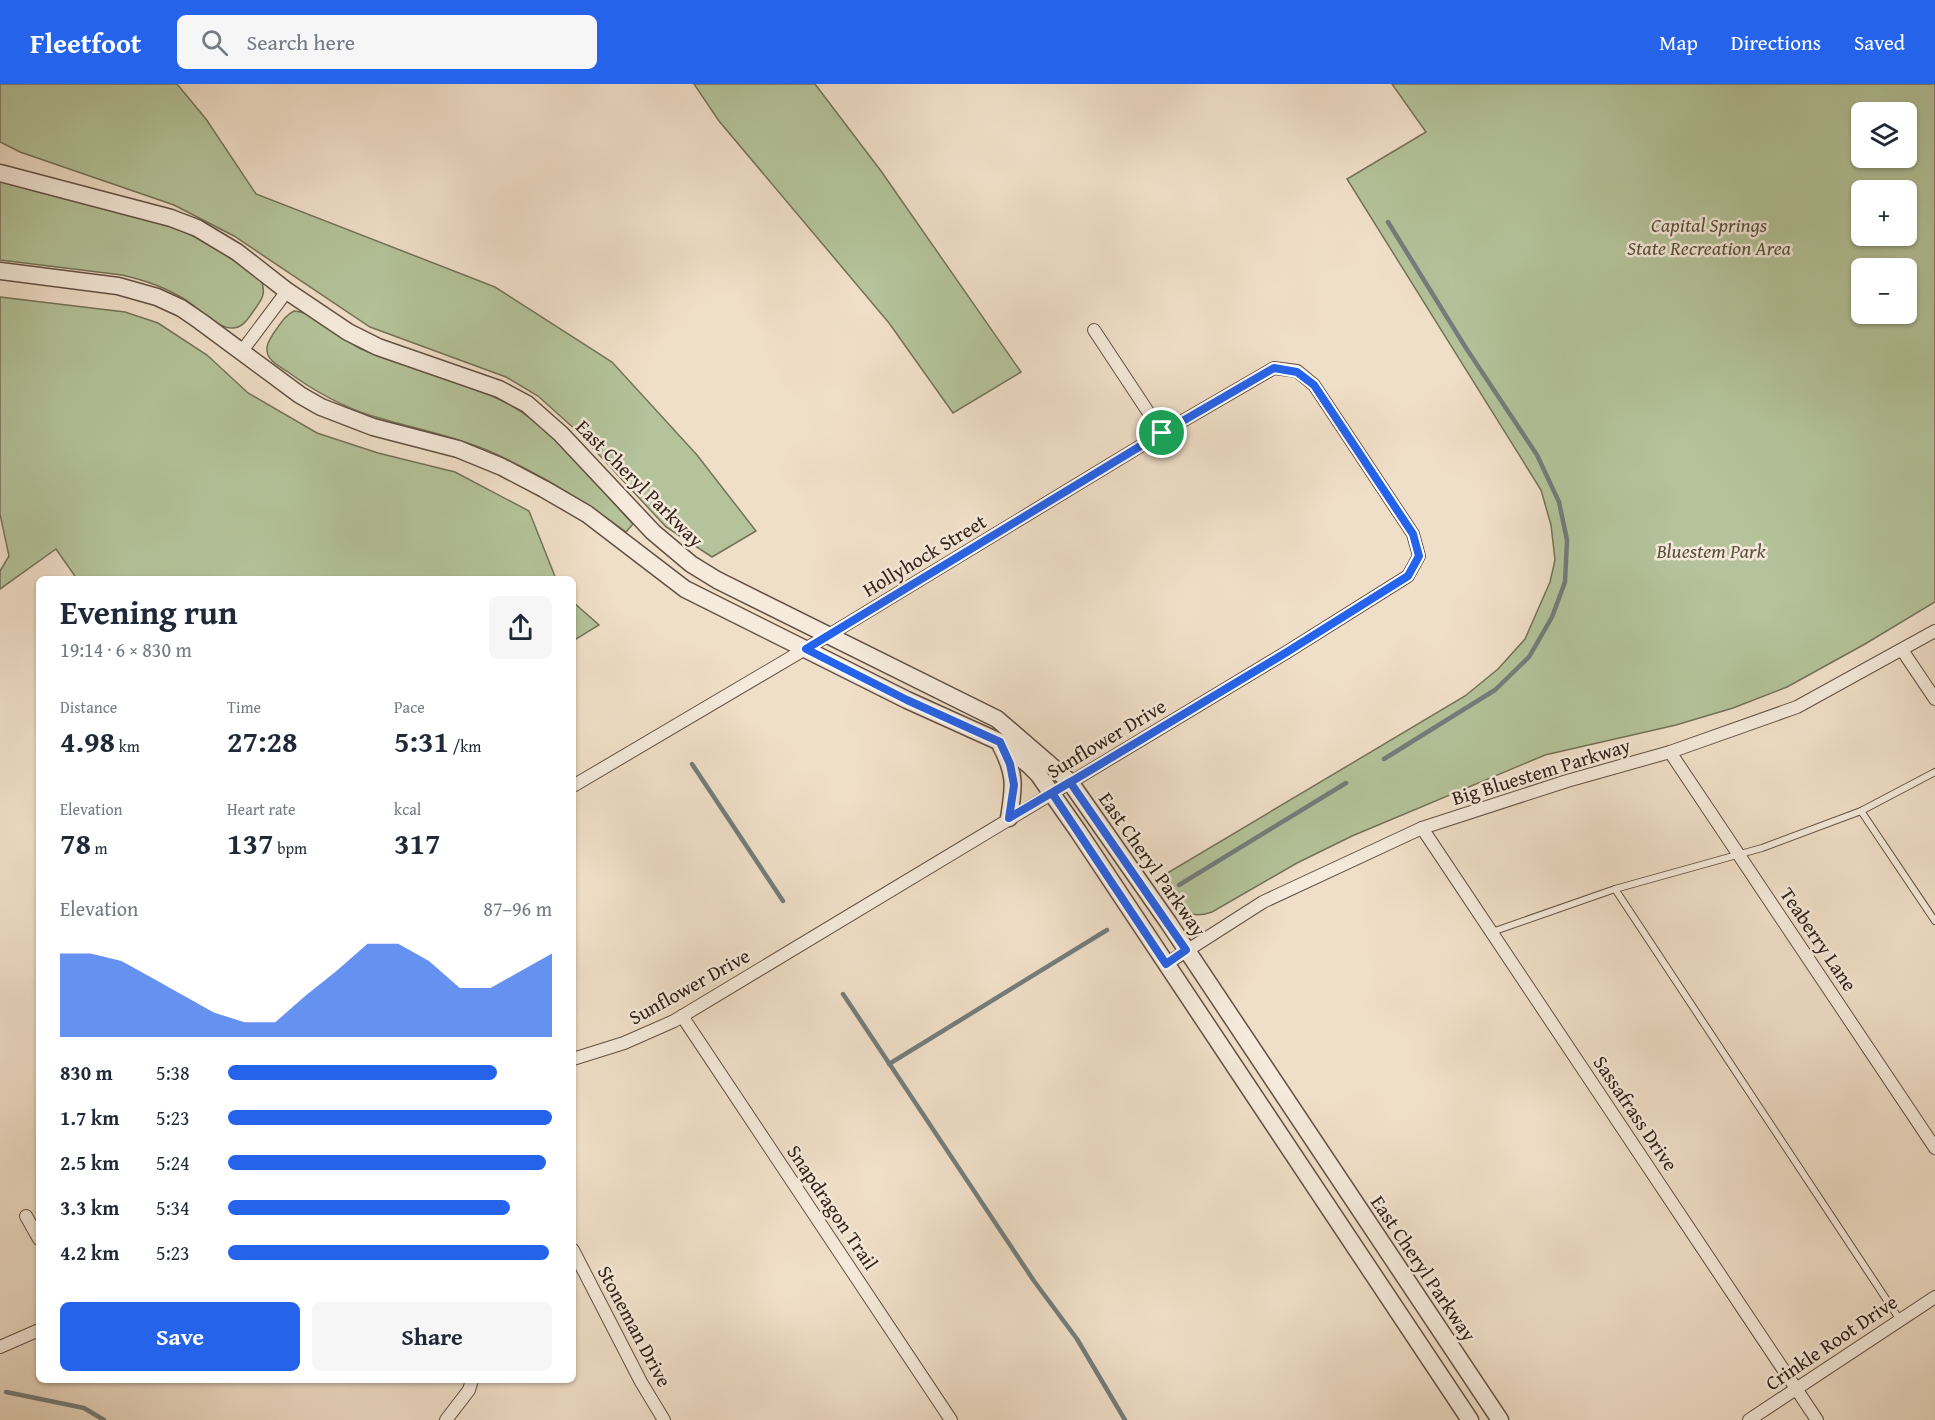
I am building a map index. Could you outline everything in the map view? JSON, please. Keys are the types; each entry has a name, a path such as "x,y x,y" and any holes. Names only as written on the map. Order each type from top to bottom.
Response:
{"street":[{"name":"East Cheryl Parkway","path":"0,172 171,218 197,228 237,252 287,291 348,332 378,347 499,389 527,404 561,434 653,532 691,564 726,585 997,719 1070,782 1186,950 1500,1420"},
{"path":"0,271 117,286 146,293 181,308 321,407 373,427 458,449 502,467 587,514 685,589 907,700 1000,742 1030,766 1052,793 1470,1420"},
{"path":"243,351 287,291"},
{"path":"1094,330 1162,433"},
{"name":"Hollyhock Street","path":"576,784 1274,368 1297,372"},
{"name":"Sunflower Drive","path":"576,1058 624,1043 682,1016 1287,652 1408,576 1419,556 1413,534 1314,385 1297,372"},
{"name":"Big Bluestem Parkway","path":"1166,964 1263,902 1422,828 1567,781 1670,752 1797,707 1935,631"},
{"path":"1902,650 1935,699"},
{"path":"1000,742 1010,764 1014,785 1009,818"},
{"name":"Teaberry Lane","path":"1670,752 1935,1148"},
{"name":"Sassafrass Drive","path":"1422,828 1817,1420"},
{"name":"Snapdragon Trail","path":"682,1016 951,1420"},
{"path":"26,1216 36,1234"},
{"name":"Stoneman Drive","path":"576,1256 641,1382 664,1420"},
{"name":"Crinkle Root Drive","path":"1749,1420 1935,1297"},
{"path":"0,1347 36,1331"},
{"path":"446,1420 469,1390 471,1383"}],"lane":[{"path":"1492,932 1615,889 1762,848 1861,811 1935,772"},
{"path":"1861,811 1935,921"},
{"path":"1615,889 1900,1320"}],"green space":[{"path":"0,84 177,84 206,119 256,194 495,287 612,362 697,455 756,531 712,557 666,527 578,432 538,396 506,377 370,327 234,236 174,205 20,152 0,142"},
{"path":"694,84 815,84 881,171 1021,372 953,413 889,323 719,121"},
{"path":"1392,84 1935,84 1935,602 1787,687 1733,708 1676,725 1545,755 1352,836 1297,863 1212,912 1202,915 1193,914 1180,907 1159,878 1465,696 1498,669 1525,639 1550,582 1555,560 1551,525 1541,490 1347,179 1426,132"},
{"path":"0,180 160,223 207,242 261,279 262,298 245,322 239,327 231,328 213,321 189,302 162,287 138,279 0,260"},
{"path":"0,297 125,312 158,323 207,355 248,393 317,433 378,453 455,472 529,511 555,576 75,576 56,549 0,589 0,571 9,556 0,514"},
{"path":"294,311 321,321 361,349 475,389 528,416 560,444 633,524 626,532 560,488 489,451 461,440 361,412 339,403 308,385 274,363 267,352 273,334 285,318"},
{"path":"576,605 599,625 576,639"}],"waterway":[{"path":"1384,759 1495,690 1529,657 1552,617 1565,582 1567,540 1559,502 1537,455 1466,348 1388,222"},
{"path":"692,764 783,901"},
{"path":"1179,885 1346,783"},
{"path":"889,1064 1107,930"},
{"path":"843,994 1034,1281 1077,1339 1125,1420"},
{"path":"6,1392 84,1408 104,1420"}],"route":[{"path":"1162,433 806,649 907,700 1000,742 1010,764 1014,785 1009,818 1070,782 1186,950 1166,964 1052,793 1070,782 1287,652 1408,576 1419,556 1413,534 1314,385 1297,372 1274,368 1162,433"}],"park label":[{"name":"Capital Springs State Recreation Area","path":"1709,236"},
{"name":"Bluestem Park","path":"1711,550"}]}
